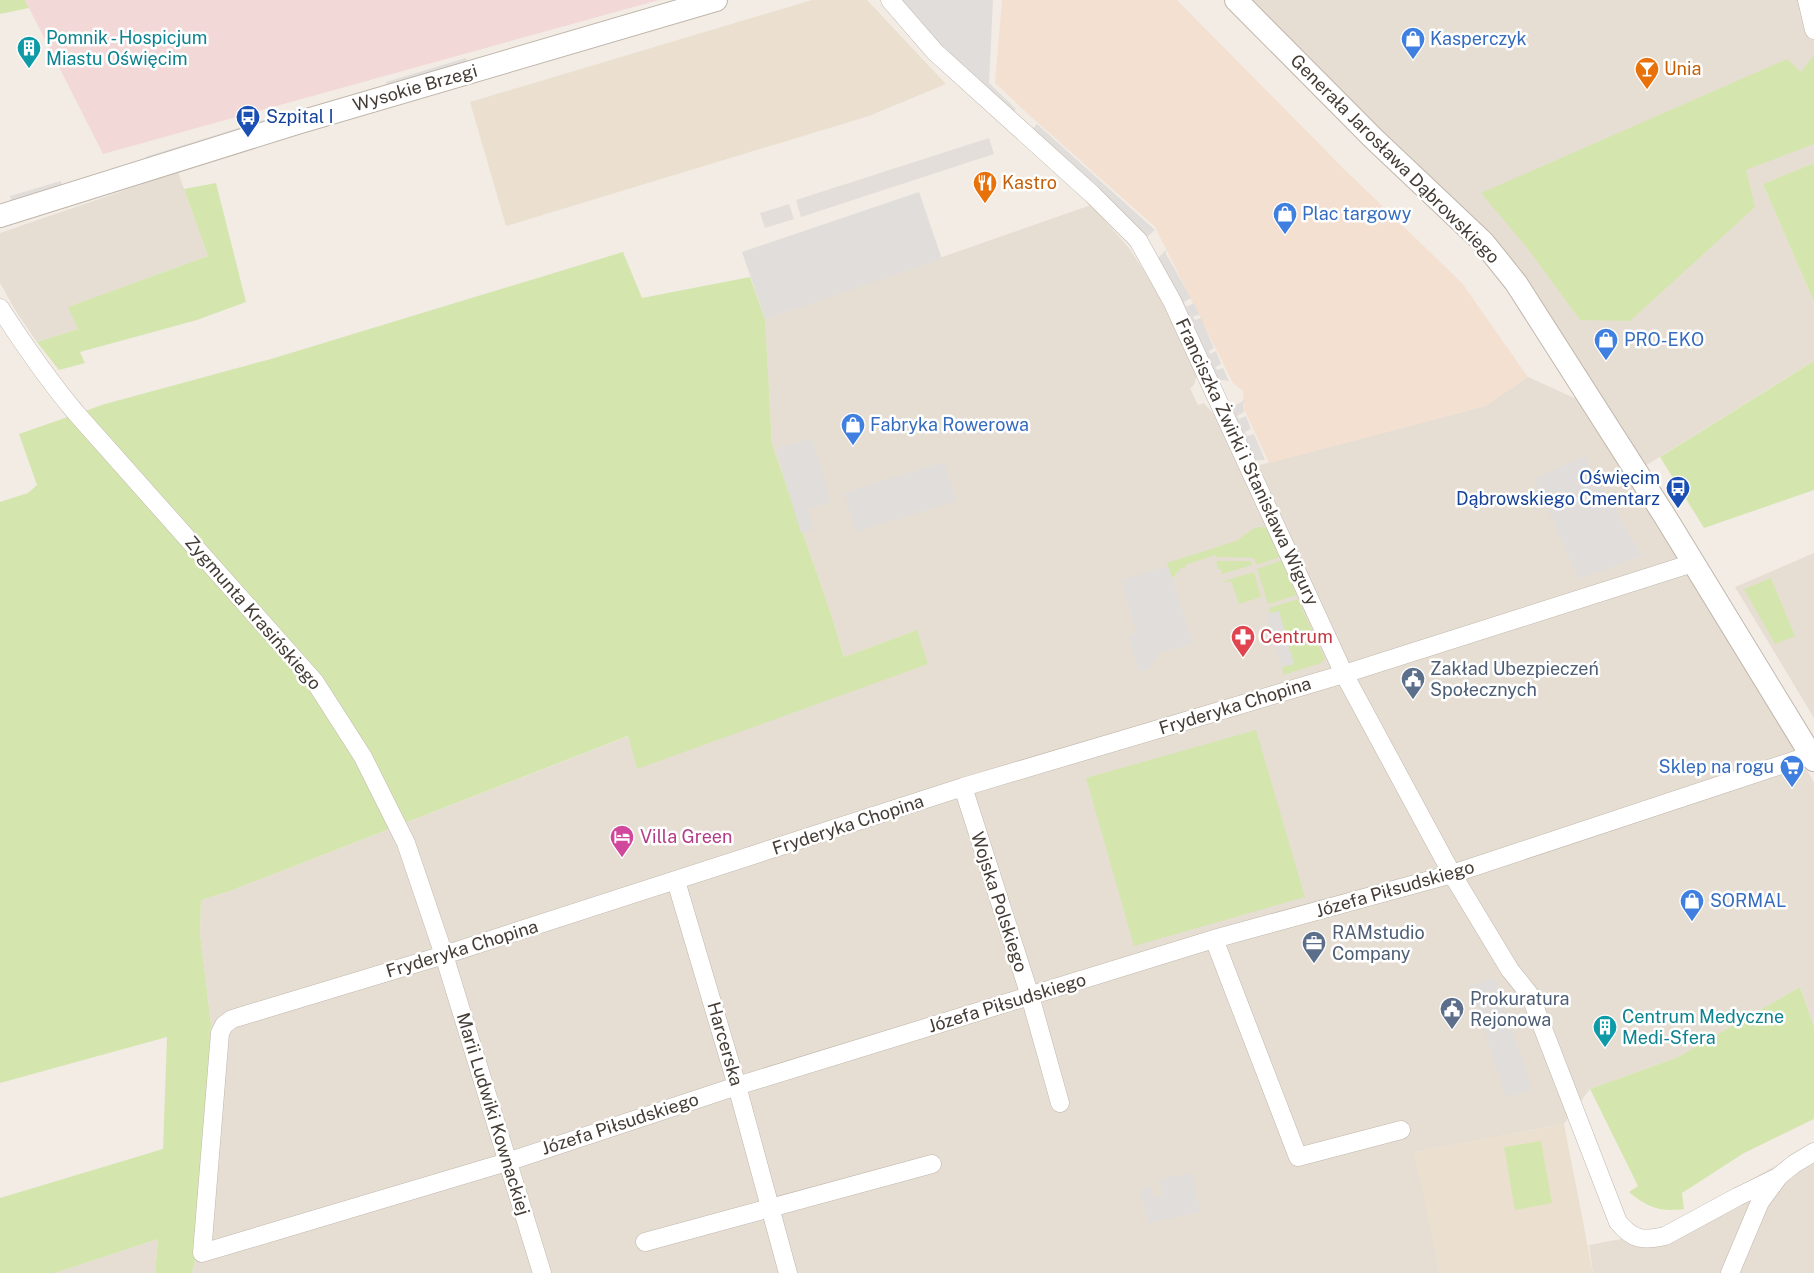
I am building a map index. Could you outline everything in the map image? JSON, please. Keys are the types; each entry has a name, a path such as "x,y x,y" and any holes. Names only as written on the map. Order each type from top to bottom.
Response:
{"street":[{"name":"Wysokie Brzegi","path":"0,216 297,123 716,0"},
{"name":"Franciszka Żwirki i Stanisława Wigury","path":"890,0 935,52 1093,195 1138,240 1172,301 1344,674 1452,874 1510,970 1530,995 1618,1222 1628,1233 1638,1238 1654,1239 1665,1236 1737,1196 1778,1177 1794,1164 1814,1152"},
{"name":"Generała Jarosława Dąbrowskiego","path":"1236,0 1373,138 1484,243 1499,260 1536,313 1693,563 1812,758"},
{"path":"1808,0 1814,30"},
{"name":"Zygmunta Krasińskiego","path":"0,308 35,362 70,407 315,682 364,757 393,815 406,843 444,955"},
{"name":"Fryderyka Chopina","path":"202,1253 220,1033 224,1025 232,1019 444,955 963,787 1344,674 1693,563"},
{"name":"Józefa Piłsudskiego","path":"202,1253 507,1162 737,1086 1214,939 1452,874 1812,758"},
{"name":"Wojska Polskiego","path":"963,787 1030,996 1060,1103"},
{"name":"Harcerska","path":"676,881 737,1086 788,1273"},
{"path":"1214,939 1298,1157 1401,1130"},
{"name":"Marii Ludwiki Kownackiej","path":"444,955 542,1273"},
{"path":"645,1242 932,1164"},
{"path":"1730,1273 1760,1202 1778,1177"}],"shaded area":[{"path":"25,0 659,0 103,154"},
{"path":"812,0 867,0 946,84 869,116 506,226 470,102"},
{"path":"901,0 993,0 989,83 1016,109 1009,116 941,49"},
{"name":"Plac targowy","path":"1002,0 1177,0 1343,168 1462,283 1528,377 1485,406 1269,463 1244,409 1243,391 1233,383 1155,227 995,83"},
{"path":"1251,0 1814,0 1814,163 1763,184 1814,302 1814,361 1645,466 1520,268"},
{"path":"466,58 469,70 390,93 386,82"},
{"path":"280,115 284,125 148,167 145,157"},
{"path":"1037,124 1155,230 1147,237 1030,132"},
{"path":"989,138 994,154 801,217 796,200"},
{"path":"178,172 208,256 69,307 78,329 37,342 17,313 0,283 0,233"},
{"path":"61,181 64,192 13,207 10,196"},
{"path":"919,192 942,259 765,319 742,252"},
{"path":"789,204 794,219 765,228 760,213"},
{"path":"1091,205 1129,248 1150,280 1169,314 1197,375 1194,385 1190,388 1198,405 1204,403 1215,416 1241,470 1485,406 1528,377 1581,401 1814,782 1814,1027 1800,987 1678,1057 1590,1089 1564,1124 1415,1152 1440,1273 192,1273 198,1247 211,1024 200,934 201,900 230,891 629,736 637,769 917,630 844,657 772,444 765,319"},
{"path":"1166,250 1166,254 1191,298 1184,302 1186,307 1194,303 1199,314 1193,317 1195,320 1201,318 1214,348 1209,351 1210,354 1216,351 1221,364 1216,367 1217,370 1223,368 1229,381 1214,379 1157,259"},
{"path":"1246,399 1243,404 1244,412 1237,416 1239,419 1246,416 1251,429 1245,432 1247,436 1254,434 1265,460 1251,460 1231,413 1233,407"},
{"path":"812,438 831,502 808,509 814,529 801,533 776,449"},
{"path":"1584,456 1642,556 1579,579 1534,479"},
{"path":"944,462 956,501 856,532 844,493"},
{"path":"1814,553 1814,718 1735,587"},
{"path":"1168,566 1193,644 1161,652 1151,664 1153,668 1139,672 1128,636 1136,632 1121,580"},
{"path":"1279,611 1294,664 1282,667 1266,615"},
{"path":"1495,978 1532,1089 1506,1097 1470,986"},
{"path":"1564,1124 1593,1273 1440,1273 1414,1152"},
{"path":"1814,1144 1814,1273 1593,1273 1589,1245 1658,1232"},
{"path":"1192,1173 1200,1212 1149,1223 1139,1191 1151,1186 1153,1196 1163,1195 1160,1179"},
{"path":"158,1239 155,1273 55,1273"}],"green space":[{"path":"0,0 25,0 29,8 0,14"},
{"path":"1814,55 1814,144 1746,170 1755,207 1630,321 1580,320 1528,249 1481,193 1787,59 1801,72"},
{"path":"1814,163 1814,302 1763,184"},
{"path":"216,183 246,302 197,320 80,352 85,363 59,370 37,342 78,329 68,307 208,256 184,189"},
{"path":"623,252 642,298 750,277 765,319 772,444 844,657 917,630 928,664 637,769 628,736 230,891 201,900 200,934 211,1024 198,1247 192,1273 155,1273 158,1239 55,1273 0,1273 0,1198 163,1149 167,1037 0,1083 0,502 28,493 37,485 19,434 105,404 271,359"},
{"path":"1814,361 1814,490 1704,528 1660,457"},
{"path":"1254,528 1267,528 1280,557 1256,565 1254,558 1216,557 1215,555 1185,565 1186,567 1179,569 1180,572 1175,573 1175,576 1172,578 1167,563 1236,541"},
{"path":"1282,560 1297,595 1268,604 1257,569"},
{"path":"1251,561 1252,565 1222,574 1221,569 1218,569 1216,562"},
{"path":"1254,572 1261,597 1239,604 1231,581 1225,583 1224,581"},
{"path":"1771,578 1795,636 1775,644 1744,589"},
{"path":"1298,599 1325,659 1321,663 1283,675 1282,667 1294,664 1278,611 1271,614 1269,608"},
{"path":"1256,730 1305,897 1134,946 1086,778"},
{"path":"1800,987 1814,1027 1814,1119 1744,1153 1682,1193 1684,1209 1668,1210 1655,1208 1642,1202 1629,1192 1638,1186 1590,1089 1678,1057"},
{"path":"1541,1141 1552,1203 1515,1210 1504,1147"}],"place":[{"name":"Kasperczyk","path":"1413,60"},
{"name":"Pomnik - Hospicjum Miastu Oświęcim","path":"29,69"},
{"name":"Unia","path":"1647,90"},
{"name":"Szpital I","path":"248,138"},
{"name":"Kastro","path":"985,204"},
{"name":"Plac targowy","path":"1285,235"},
{"name":"PRO-EKO","path":"1606,361"},
{"name":"Fabryka Rowerowa","path":"853,446"},
{"name":"Oświęcim Dąbrowskiego Cmentarz","path":"1678,509"},
{"name":"Centrum","path":"1243,658"},
{"name":"Zakład Ubezpieczeń Społecznych","path":"1413,700"},
{"name":"Sklep na rogu","path":"1792,788"},
{"name":"Villa Green","path":"622,858"},
{"name":"SORMAL","path":"1692,922"},
{"name":"RAMstudio Company","path":"1314,964"},
{"name":"Prokuratura Rejonowa","path":"1452,1030"},
{"name":"Centrum Medyczne Medi-Sfera","path":"1605,1048"}]}
